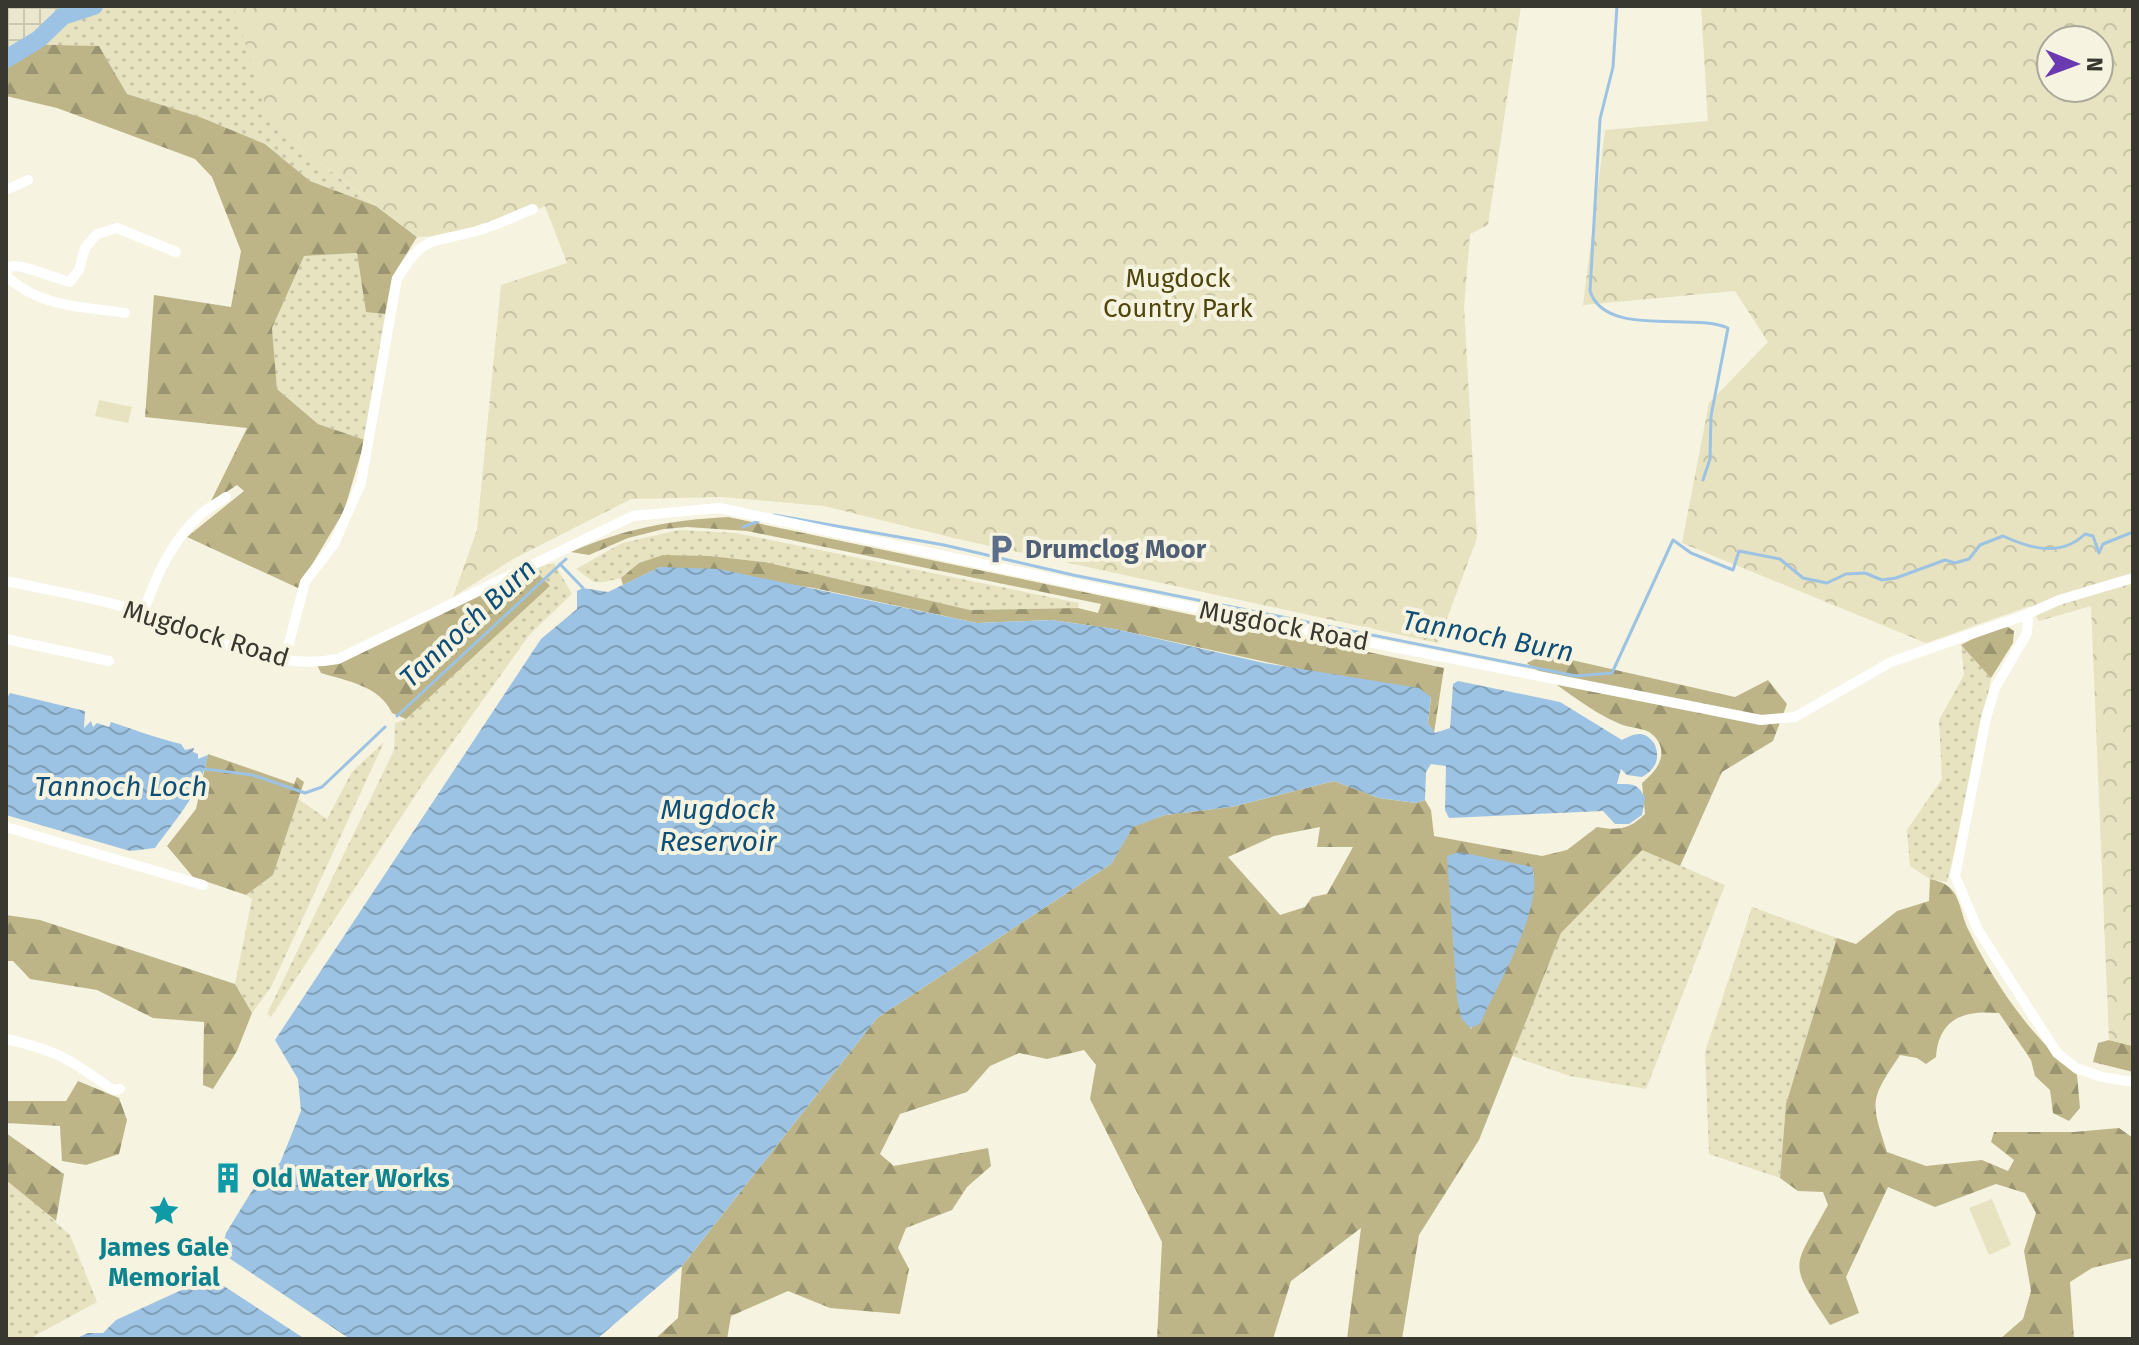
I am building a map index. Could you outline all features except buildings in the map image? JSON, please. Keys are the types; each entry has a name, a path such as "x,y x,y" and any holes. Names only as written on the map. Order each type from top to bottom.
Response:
{"street":[{"path":"6,190 28,180"},
{"path":"284,662 305,582 334,544 361,483 397,279 414,251 443,235 474,232 533,209"},
{"path":"125,313 45,302 26,294 7,270 24,265 37,274 70,282 79,270 85,248 97,234 117,228 176,252"},
{"path":"143,613 159,568 172,548 202,513 226,497"},
{"name":"Mugdock Road","path":"6,581 143,613 284,662 308,664 338,659 633,516 720,508 1115,593 1761,720 1795,717 1891,662 2023,616 2059,600 2133,578"},
{"path":"2023,616 2029,624 2027,633 1995,688 1986,718 1955,876 1978,930 2057,1053 2076,1068 2102,1077 2133,1082"},
{"path":"6,639 109,661"},
{"path":"6,827 203,885"},
{"path":"6,1039 43,1046 65,1055 113,1090 120,1089"}],"shaded area":[{"path":"6,6 75,6 6,49"}],"green space":[{"path":"75,6 234,6 272,126 376,206 310,181 265,144 200,117 127,94 99,46 17,44"},
{"name":"Mugdock Country Park","path":"233,6 1521,6 1488,225 1470,234 1464,307 1477,538 1438,643 958,539 824,506 722,497 631,499 513,559 453,597 477,530 501,285 567,263 545,206 488,233 417,237 272,126"},
{"path":"1701,6 2133,6 2133,1046 2109,1040 2091,606 2039,621 2030,606 1926,643 1682,543 1709,403 1768,342 1735,291 1583,305 1605,130 1708,121"},
{"path":"17,44 99,46 127,94 200,117 265,144 310,181 376,206 417,237 392,277 385,314 366,312 357,253 304,256 272,328 277,389 318,424 365,440 344,511 298,588 187,537 244,491 237,485 210,503 247,428 145,417 154,295 231,307 241,251 212,177 195,159 57,108 6,96 6,49"},
{"path":"357,253 366,311 385,314 365,440 318,424 277,389 272,328 303,256"},
{"path":"99,400 132,407 128,423 95,416"},
{"path":"728,517 1444,668 1434,733 1428,723 1431,698 1115,629 1051,620 977,623 814,588 660,567 623,585 621,578 639,563 663,555 710,556 765,562 970,610 1078,608 1098,613 1101,604 747,531 687,527 664,529 628,538 589,555 571,552 609,537 648,527"},
{"path":"679,530 736,533 1079,603 1078,608 970,610 765,562 710,556 639,563 621,578 604,582 594,582 576,569 622,543"},
{"path":"554,563 572,594 530,634 422,785 271,1017 267,1014 394,750 395,723 406,719 549,587 534,569"},
{"path":"534,569 550,586 406,719 392,713 380,696 352,682 321,673 317,665 339,662"},
{"path":"2008,627 2014,631 2013,643 1991,678 1961,645 1991,629"},
{"path":"1961,645 1991,678 1978,757 1947,882 1930,879 1910,866 1907,830 1942,779 1939,720 1964,675"},
{"path":"1545,654 1735,697 1768,680 1787,704 1773,741 1722,772 1680,866 1642,850 1561,933 1479,1140 1419,1235 1402,1339 1347,1339 1361,1228 1291,1281 1273,1339 1157,1339 1162,1242 1090,1099 1096,1065 1084,1050 1047,1059 1019,1053 990,1066 967,1092 900,1114 880,1154 894,1166 988,1148 991,1166 967,1187 952,1210 906,1228 898,1248 909,1269 900,1314 830,1308 788,1291 731,1316 727,1339 655,1339 678,1318 682,1266 877,1018 1111,864 1133,826 1165,815 1231,807 1334,781 1379,798 1416,803 1425,800 1431,810 1434,836 1542,856 1567,850 1597,827 1623,828 1634,823 1645,814 1642,783 1655,770 1660,759 1658,741 1646,731 1620,724 1596,711 1527,663","holes":["1320,827 1317,847 1353,847 1327,894 1312,897 1305,907 1280,915 1228,857 1274,836","1453,855 1534,872 1526,908 1471,1029 1460,990"]},
{"path":"384,742 271,987 252,1013 235,984 252,899 246,895 273,875 298,799 327,819 352,772"},
{"path":"208,754 294,784 297,777 304,782 273,875 246,895 193,877 167,846 196,809"},
{"path":"1642,849 1725,885 1646,1089 1570,1076 1512,1056 1561,933"},
{"path":"1930,879 1941,882 1954,892 1970,933 2003,992 2030,1028 2077,1075 2080,1108 2069,1121 2053,1113 2050,1090 2035,1076 2031,1060 1999,1013 1975,1013 1964,1015 1948,1025 1942,1033 1936,1057 1926,1064 1917,1058 1900,1055 1878,1092 1876,1110 1881,1135 1887,1152 1926,1166 1982,1160 2008,1171 2014,1160 1991,1142 1994,1132 2074,1132 2119,1128 2133,1138 2133,1258 2092,1268 2070,1282 2074,1339 2000,1339 2023,1319 2031,1291 2024,1251 2036,1213 2025,1193 1996,1184 1935,1207 1888,1187 1846,1277 1859,1313 1830,1325 1801,1276 1801,1255 1828,1205 1823,1192 1798,1191 1780,1178 1786,1104 1837,938 1856,944 1897,911 1929,901"},
{"path":"1752,907 1837,938 1786,1104 1780,1178 1709,1154 1705,1052"},
{"path":"6,915 40,920 235,984 252,1013 237,1051 213,1089 203,1085 204,1022 153,1018 97,990 30,979 13,961 6,961"},
{"path":"2109,1040 2133,1046 2133,1072 2093,1062 2098,1043"},
{"path":"78,1081 119,1098 127,1120 119,1154 86,1165 62,1161 60,1126 6,1123 6,1101 66,1101"},
{"path":"6,1133 64,1174 56,1221 6,1180"},
{"path":"7,1179 70,1235 97,1302 29,1339 6,1339"},
{"path":"1992,1199 2011,1245 1989,1255 1969,1208"}],"water":[{"name":"Mugdock Reservoir","path":"660,567 719,569 977,623 1051,620 1115,629 1264,663 1419,688 1431,697 1428,723 1435,733 1450,728 1453,684 1458,681 1560,702 1622,740 1634,735 1646,736 1654,743 1657,758 1654,767 1642,777 1627,775 1621,769 1617,784 1636,787 1645,798 1642,815 1629,824 1615,824 1603,811 1449,818 1445,810 1446,766 1431,764 1426,772 1425,800 1416,803 1379,798 1334,781 1231,807 1165,815 1133,827 1111,864 877,1018 682,1266 597,1339 350,1339 226,1256 222,1248 226,1233 261,1176 280,1163 301,1111 298,1079 275,1040 541,639 577,609 577,591 583,588 608,592"},
{"name":"Tannoch Loch","path":"10,693 85,711 84,728 91,721 93,727 97,723 109,727 111,722 181,744 185,750 194,748 198,759 208,755 194,793 155,848 130,851 6,815 6,700"},
{"path":"1459,852 1532,867 1534,884 1532,903 1517,946 1480,1024 1470,1028 1461,1018 1457,998 1447,856"},
{"path":"210,1277 305,1339 75,1339 88,1333 103,1333 116,1320"}],"waterway":[{"path":"6,59 39,39 63,16 94,6"},
{"path":"1617,6 1613,67 1600,119 1590,291 1599,305 1613,314 1631,319 1694,322 1728,328 1711,416 1710,459 1703,480"},
{"name":"Tannoch Burn","path":"774,515 944,545 1073,575 1576,676 1612,673 1673,540 1691,553 1733,570 1739,551 1780,559 1803,578 1827,583 1846,574 1865,573 1882,580 1945,560 1955,563 1969,559 1980,545 2003,536 2035,547 2056,548 2066,546 2085,534 2093,536 2099,553 2103,544 2133,532"},
{"name":"Tannoch Burn","path":"743,527 759,521"},
{"name":"Tannoch Burn","path":"397,716 566,559"},
{"path":"560,564 583,588"},
{"name":"Tannoch Burn","path":"205,769 253,775 305,793 322,787 385,727"}],"place":[{"name":"Drumclog Moor","path":"1001,549"},
{"name":"Old Water Works","path":"228,1178"},
{"name":"James Gale Memorial","path":"164,1211"}]}
